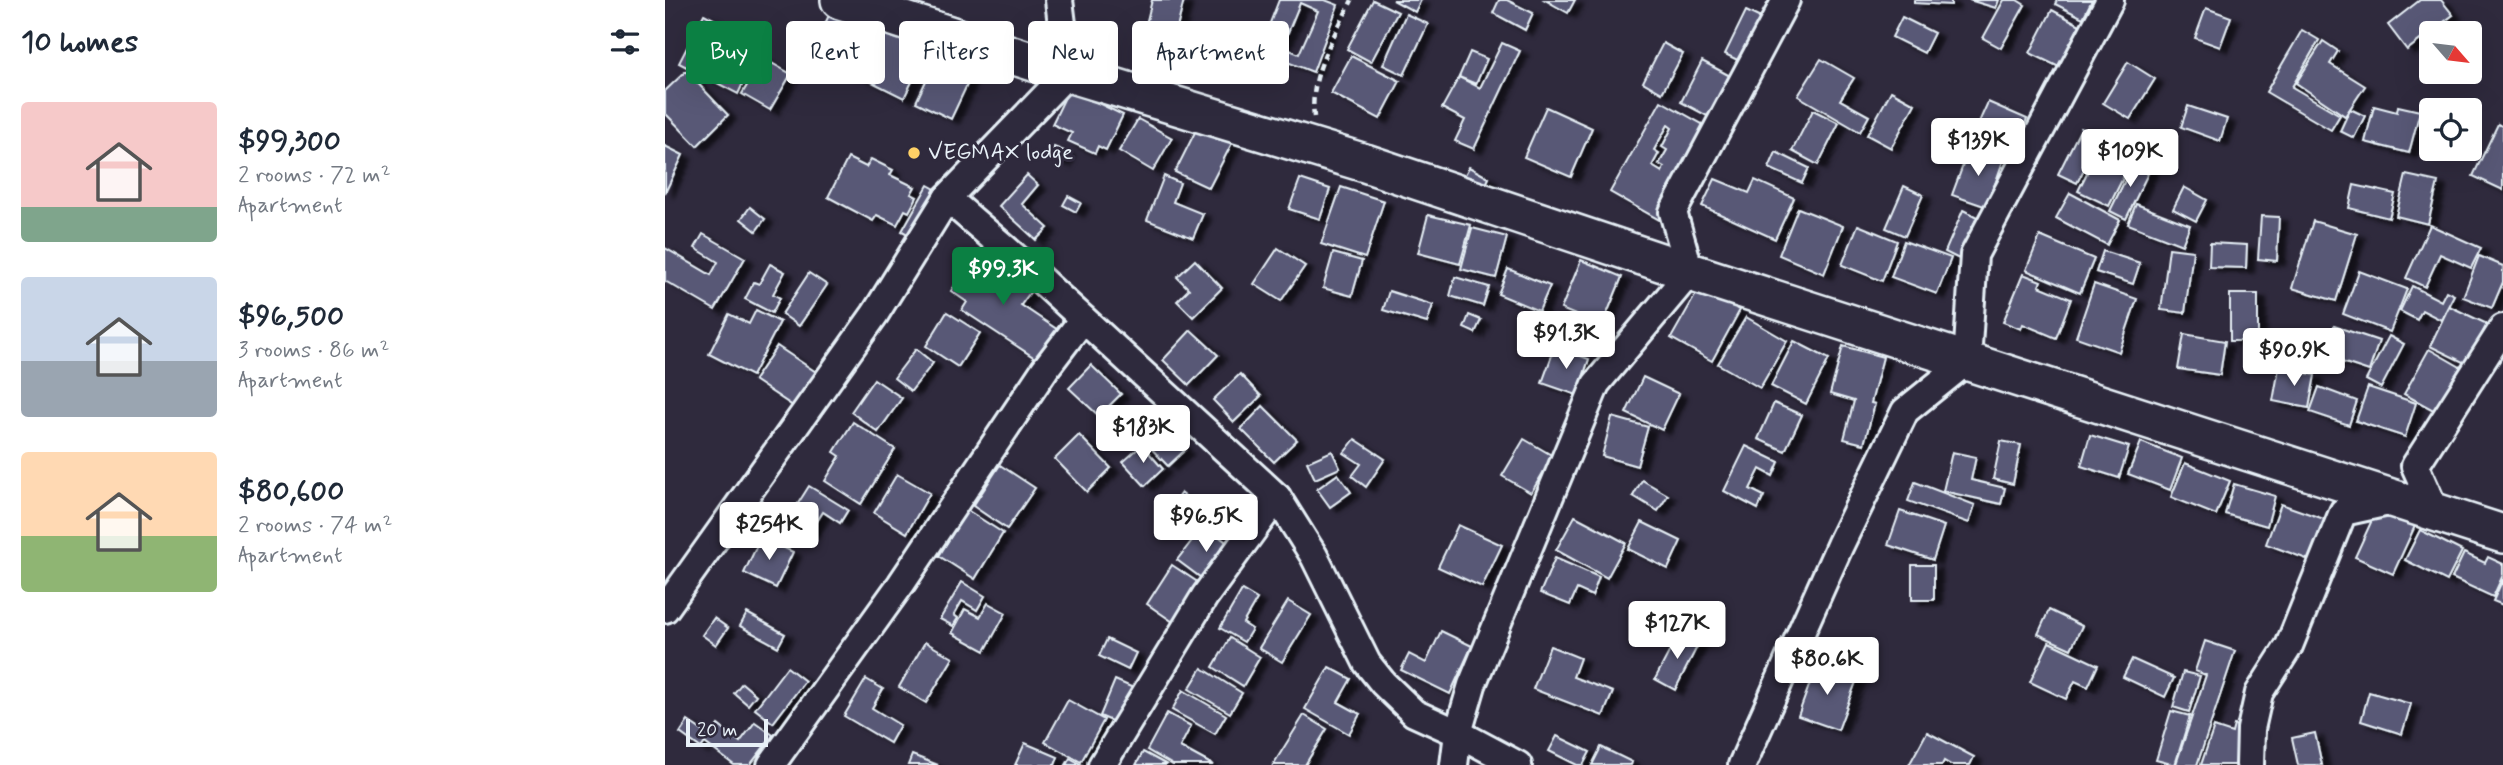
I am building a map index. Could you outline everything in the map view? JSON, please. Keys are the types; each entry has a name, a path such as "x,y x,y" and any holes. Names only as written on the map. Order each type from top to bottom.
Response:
{"street":[{"path":"840,0 1028,60"},
{"path":"1059,0 1062,21"},
{"path":"1690,272 1674,212 1786,0"},
{"path":"1750,762 1840,545 1905,411 1967,361 1974,256 2110,0"},
{"path":"665,609 875,314 947,198 1057,84"},
{"path":"1104,84 1365,163 1690,272 2503,534"},
{"path":"947,198 1030,270 1277,497 1314,556 1367,663 1414,713 1518,765"},
{"path":"1454,765 1458,733 1472,685 1596,384 1690,272"},
{"path":"771,765 901,584 1045,369 1083,319"},
{"path":"2435,511 2416,466 2503,328"},
{"path":"1102,765 1205,596 1277,497"},
{"path":"2250,765 2251,729 2259,693 2289,646 2343,512 2393,500"}],"path":[{"path":"1315,122 1313,95 1316,77 1352,0"}],"building":[{"path":"1152,0 1184,0 1179,21 1147,21"},
{"path":"1279,0 1325,0 1338,5 1313,72 1289,63 1289,50 1299,54 1318,11 1300,3 1289,30 1289,21 1271,21"},
{"path":"1373,0 1398,12 1371,62 1347,49"},
{"path":"1393,0 1421,0 1415,12"},
{"path":"1499,0 1507,0 1533,13 1525,30 1493,13"},
{"path":"1545,0 1575,0 1568,13"},
{"path":"1914,0 1951,0 1951,5 1914,3"},
{"path":"1969,0 1999,0 1996,8"},
{"path":"2004,0 2017,0 2025,5 2001,48 1983,38"},
{"path":"2057,0 2092,0 2083,18 2055,4"},
{"path":"2420,0 2441,0 2453,15 2445,21 2419,21 2419,41 2407,50 2388,25"},
{"path":"2206,8 2231,17 2220,47 2195,38"},
{"path":"2052,10 2080,25 2059,67 2030,53"},
{"path":"831,11 852,21 826,21"},
{"path":"1746,11 1773,24 1752,67 1725,54"},
{"path":"704,14 717,21 700,21"},
{"path":"1406,14 1428,24 1404,75 1383,65"},
{"path":"1902,17 1934,33 1924,53 1892,37"},
{"path":"2302,30 2319,40 2292,87 2340,115 2331,130 2266,92"},
{"path":"885,31 899,38 899,84 911,84 904,98 876,84 885,84"},
{"path":"2323,41 2338,51 2330,64 2365,86 2345,116 2296,83"},
{"path":"1502,43 1520,51 1474,149 1455,141 1465,120 1442,108 1459,77 1480,88"},
{"path":"1663,43 1683,54 1662,93 1643,82"},
{"path":"686,49 686,67 679,63"},
{"path":"1470,52 1487,59 1476,84 1459,77"},
{"path":"1351,56 1400,81 1380,119 1331,93"},
{"path":"1821,59 1854,78 1840,100 1869,116 1860,132 1798,96"},
{"path":"1702,61 1732,77 1711,118 1681,102"},
{"path":"2128,62 2155,79 2130,119 2103,103"},
{"path":"772,63 786,71 786,83 770,110 742,94 748,84 772,84"},
{"path":"686,71 686,84 698,84 728,115 697,146 665,113 665,91"},
{"path":"719,84 743,84 738,94"},
{"path":"924,84 967,84 951,119 916,102"},
{"path":"1069,89 1123,115 1106,150 1098,146 1095,153 1068,141 1072,133 1052,124"},
{"path":"1891,91 1915,104 1891,148 1867,135"},
{"path":"1661,101 1709,128 1665,223 1610,192","holes":["1668,125 1672,128 1662,147 1667,150 1659,164 1664,167 1662,172 1652,166 1659,153 1654,150"]},
{"path":"1988,102 2027,119 2010,158 1971,140"},
{"path":"2188,106 2227,119 2220,141 2181,127"},
{"path":"2374,106 2397,112 2398,106 2419,111 2409,153 2365,142"},
{"path":"1546,107 1592,128 1571,177 1524,157"},
{"path":"2350,109 2365,116 2354,138 2340,131"},
{"path":"1813,110 1839,123 1818,165 1792,151"},
{"path":"1138,119 1172,138 1153,171 1119,151"},
{"path":"2498,124 2503,127 2503,190 2473,176"},
{"path":"1198,126 1232,143 1209,188 1175,172"},
{"path":"2081,128 2100,138 2077,183 2058,174"},
{"path":"2104,139 2135,154 2109,206 2078,191"},
{"path":"665,146 683,155 665,193"},
{"path":"1054,147 1067,152 1063,162 1051,157"},
{"path":"1969,149 2003,161 1987,207 1952,195"},
{"path":"1776,152 1809,168 1802,183 1769,168"},
{"path":"848,158 866,167 871,159 893,170 890,175 915,187 911,194 917,197 909,212 905,210 897,225 877,215 873,221 828,197"},
{"path":"2135,160 2151,167 2126,219 2110,211"},
{"path":"1469,167 1489,178 1482,193 1461,182"},
{"path":"1027,175 1038,185 1022,204 1048,228 1036,240 999,206"},
{"path":"2406,175 2438,182 2428,224 2396,216"},
{"path":"1164,176 1180,183 1173,202 1203,214 1193,238 1147,220"},
{"path":"1300,179 1330,189 1320,219 1289,209"},
{"path":"1715,179 1749,193 1755,180 1794,198 1775,239 1702,206"},
{"path":"928,185 944,194 919,240 902,231"},
{"path":"2354,185 2395,194 2389,218 2349,208"},
{"path":"1904,186 1923,195 1905,236 1886,228"},
{"path":"1341,187 1384,201 1365,258 1321,244"},
{"path":"2184,187 2207,200 2196,221 2173,209"},
{"path":"2070,193 2120,220 2107,245 2056,218"},
{"path":"1068,196 1081,203 1076,212 1063,205"},
{"path":"2136,204 2190,225 2182,245 2128,224"},
{"path":"750,207 765,219 756,231 741,219"},
{"path":"1798,208 1843,226 1824,274 1779,255"},
{"path":"1963,210 1977,217 1959,259 1945,252"},
{"path":"1428,215 1471,225 1460,264 1418,253"},
{"path":"2261,216 2279,217 2277,261 2258,259"},
{"path":"2313,221 2357,234 2336,301 2292,288"},
{"path":"1858,225 1897,241 1882,281 1842,265"},
{"path":"2430,225 2481,248 2471,268 2440,254 2425,287 2406,278"},
{"path":"1472,228 1507,237 1496,278 1461,269"},
{"path":"703,234 745,258 715,310 665,281 665,248 711,275 718,262 695,248"},
{"path":"2040,236 2094,259 2080,293 2026,270"},
{"path":"1904,241 1951,258 1937,294 1891,277"},
{"path":"2210,243 2247,245 2246,268 2209,267"},
{"path":"1278,248 1305,266 1281,301 1254,284"},
{"path":"2169,248 2193,251 2185,313 2161,310"},
{"path":"2103,251 2140,263 2133,284 2096,272"},
{"path":"1333,253 1362,261 1352,296 1323,288"},
{"path":"976,254 1031,291 1021,305 1058,330 1038,360 962,310 967,302 951,291"},
{"path":"2479,256 2503,266 2503,282 2492,308 2463,297"},
{"path":"1195,260 1222,288 1193,317 1177,301 1189,289 1177,277"},
{"path":"1581,260 1622,277 1602,326 1561,309"},
{"path":"770,264 785,272 773,294 780,298 772,313 745,299 754,282 759,284"},
{"path":"1508,269 1550,286 1539,311 1498,294"},
{"path":"2359,271 2407,289 2390,332 2343,314"},
{"path":"809,273 827,285 799,326 782,314"},
{"path":"2023,274 2041,281 2039,286 2071,299 2056,338 2023,324 2021,329 2003,322"},
{"path":"1455,277 1489,287 1483,306 1450,296"},
{"path":"2094,284 2137,299 2119,352 2076,337"},
{"path":"2412,286 2441,301 2446,291 2454,295 2441,320 2422,310 2417,320 2400,311"},
{"path":"1700,287 1740,310 1712,361 1671,338"},
{"path":"1389,291 1433,305 1427,323 1383,310"},
{"path":"2230,294 2258,294 2258,341 2230,341"},
{"path":"2449,306 2487,324 2467,364 2430,346"},
{"path":"756,310 780,322 752,376 709,354 729,314 749,324"},
{"path":"947,312 980,333 958,367 926,346"},
{"path":"1469,315 1481,320 1475,333 1464,328"},
{"path":"1556,316 1599,329 1593,349 1550,336"},
{"path":"1746,317 1787,341 1760,388 1718,364"},
{"path":"2334,326 2379,341 2369,371 2324,356"},
{"path":"1191,330 1218,355 1189,385 1163,360"},
{"path":"2184,334 2225,341 2220,375 2178,369"},
{"path":"2389,336 2404,344 2381,388 2366,380"},
{"path":"1794,341 1829,359 1806,404 1771,386"},
{"path":"777,346 819,374 796,408 754,380"},
{"path":"1843,346 1883,357 1871,403 1875,404 1864,444 1844,439 1854,401 1830,394"},
{"path":"1555,347 1589,359 1577,395 1542,383"},
{"path":"916,349 933,363 911,391 894,378"},
{"path":"2429,349 2462,368 2437,412 2404,394"},
{"path":"1091,365 1121,394 1099,416 1069,388"},
{"path":"2279,368 2315,375 2309,408 2273,401"},
{"path":"1240,374 1261,396 1234,422 1213,400"},
{"path":"1643,377 1679,394 1662,430 1626,413"},
{"path":"874,379 902,398 878,432 851,412"},
{"path":"2319,387 2357,401 2349,425 2310,412"},
{"path":"2368,387 2416,403 2405,437 2356,421"},
{"path":"1774,403 1802,415 1785,451 1758,439"},
{"path":"1263,406 1297,440 1274,462 1241,429"},
{"path":"1612,417 1648,427 1637,466 1602,456"},
{"path":"853,422 895,449 861,504 825,481 840,456 834,452"},
{"path":"1162,426 1185,450 1168,466 1145,442"},
{"path":"1079,435 1111,468 1087,492 1055,459"},
{"path":"2090,435 2129,447 2119,478 2081,466"},
{"path":"1355,439 1385,459 1366,487 1352,476 1361,464 1344,453"},
{"path":"1524,439 1553,456 1531,493 1502,476"},
{"path":"2001,441 2021,445 2013,484 1993,479"},
{"path":"2141,442 2182,458 2170,490 2128,474"},
{"path":"1142,445 1163,469 1145,486 1123,462"},
{"path":"1746,446 1779,462 1773,476 1760,469 1750,489 1764,496 1758,509 1724,491"},
{"path":"1332,451 1340,468 1315,479 1307,462"},
{"path":"1952,452 1976,457 1971,480 2005,488 2001,504 1943,491"},
{"path":"2185,463 2230,481 2216,515 2171,497"},
{"path":"1000,465 1035,488 1007,529 973,506"},
{"path":"897,474 930,493 907,533 874,513"},
{"path":"1338,474 1351,492 1330,507 1317,489"},
{"path":"1642,480 1668,495 1658,511 1633,496"},
{"path":"1915,482 1975,505 1969,523 1908,501"},
{"path":"2234,484 2275,496 2267,526 2225,514"},
{"path":"809,486 848,510 840,523 823,512 809,534 787,521"},
{"path":"1181,493 1197,505 1185,521 1169,509"},
{"path":"2281,504 2327,520 2312,561 2266,544"},
{"path":"2377,509 2415,526 2393,574 2355,557"},
{"path":"967,510 1003,533 975,579 939,556"},
{"path":"1900,511 1944,526 1933,560 1888,545"},
{"path":"1575,516 1626,543 1607,578 1556,550"},
{"path":"1642,522 1681,541 1668,569 1628,549"},
{"path":"1204,525 1234,548 1208,583 1177,560"},
{"path":"1458,525 1502,545 1482,587 1438,567"},
{"path":"2420,530 2462,551 2447,581 2405,560"},
{"path":"761,537 793,552 776,588 744,573"},
{"path":"2464,553 2485,563 2488,557 2503,564 2503,575 2493,597 2452,578"},
{"path":"1555,558 1599,577 1592,596 1577,589 1570,605 1540,593"},
{"path":"1172,565 1205,587 1179,626 1147,604"},
{"path":"1912,565 1934,565 1934,600 1912,600"},
{"path":"2503,579 2503,605 2493,601"},
{"path":"962,582 985,596 977,610 962,601 954,615 958,618 953,626 940,619"},
{"path":"1242,590 1257,599 1243,623 1252,629 1244,642 1220,628"},
{"path":"1288,601 1311,615 1282,662 1259,648"},
{"path":"988,603 1006,613 985,651 952,633 965,609 980,617"},
{"path":"2049,610 2082,626 2071,649 2038,634"},
{"path":"747,613 785,634 778,647 740,626"},
{"path":"714,618 728,628 716,645 702,635"},
{"path":"1441,631 1472,646 1450,694 1401,670 1409,654 1426,663"},
{"path":"1679,633 1699,643 1675,690 1655,679"},
{"path":"1230,638 1260,657 1243,686 1213,667"},
{"path":"1107,639 1136,653 1128,670 1099,656"},
{"path":"2205,641 2235,651 2197,765 2180,765 2176,764 2206,675 2195,671"},
{"path":"925,642 953,658 926,703 899,687"},
{"path":"2049,642 2098,665 2088,687 2075,681 2066,699 2030,682"},
{"path":"1550,646 1580,658 1573,677 1613,692 1603,716 1533,689"},
{"path":"2132,659 2174,678 2165,697 2123,677"},
{"path":"1817,664 1857,679 1838,730 1798,716"},
{"path":"787,667 805,681 773,723 755,709"},
{"path":"1329,667 1351,679 1338,702 1360,714 1349,734 1305,709"},
{"path":"1202,668 1242,693 1230,713 1189,689"},
{"path":"2183,672 2200,676 2189,712 2173,707"},
{"path":"866,679 883,689 872,708 900,725 890,743 844,716"},
{"path":"1115,680 1138,690 1123,726 1100,716"},
{"path":"742,683 756,695 748,705 734,693"},
{"path":"1183,690 1226,715 1215,734 1172,710"},
{"path":"2369,692 2411,704 2402,734 2361,721"},
{"path":"1068,700 1104,720 1081,762 1045,742"},
{"path":"2171,711 2190,716 2175,765 2156,760"},
{"path":"1167,713 1191,726 1180,747 1213,765 1173,765 1147,750"},
{"path":"1304,715 1327,729 1305,765 1273,765"},
{"path":"688,721 710,736 701,748 680,733"},
{"path":"755,722 773,735 750,765 734,765 705,743 718,725 740,742"},
{"path":"2234,725 2258,732 2247,765 2201,765 2214,727 2232,733"},
{"path":"1927,732 1974,757 1970,765 1951,765 1944,761 1942,765 1909,765"},
{"path":"2315,733 2322,765 2298,765 2292,738"},
{"path":"1557,736 1590,752 1583,765 1577,765 1549,751"},
{"path":"1025,743 1058,757 1055,765 1015,765"},
{"path":"1601,747 1632,762 1631,765 1592,765"},
{"path":"1143,752 1167,765 1136,765"},
{"path":"912,755 938,765 908,765"},
{"path":"1070,758 1082,765 1066,765"}],"place":[{"name":"VEGMAX lodge","path":"914,153"}]}
